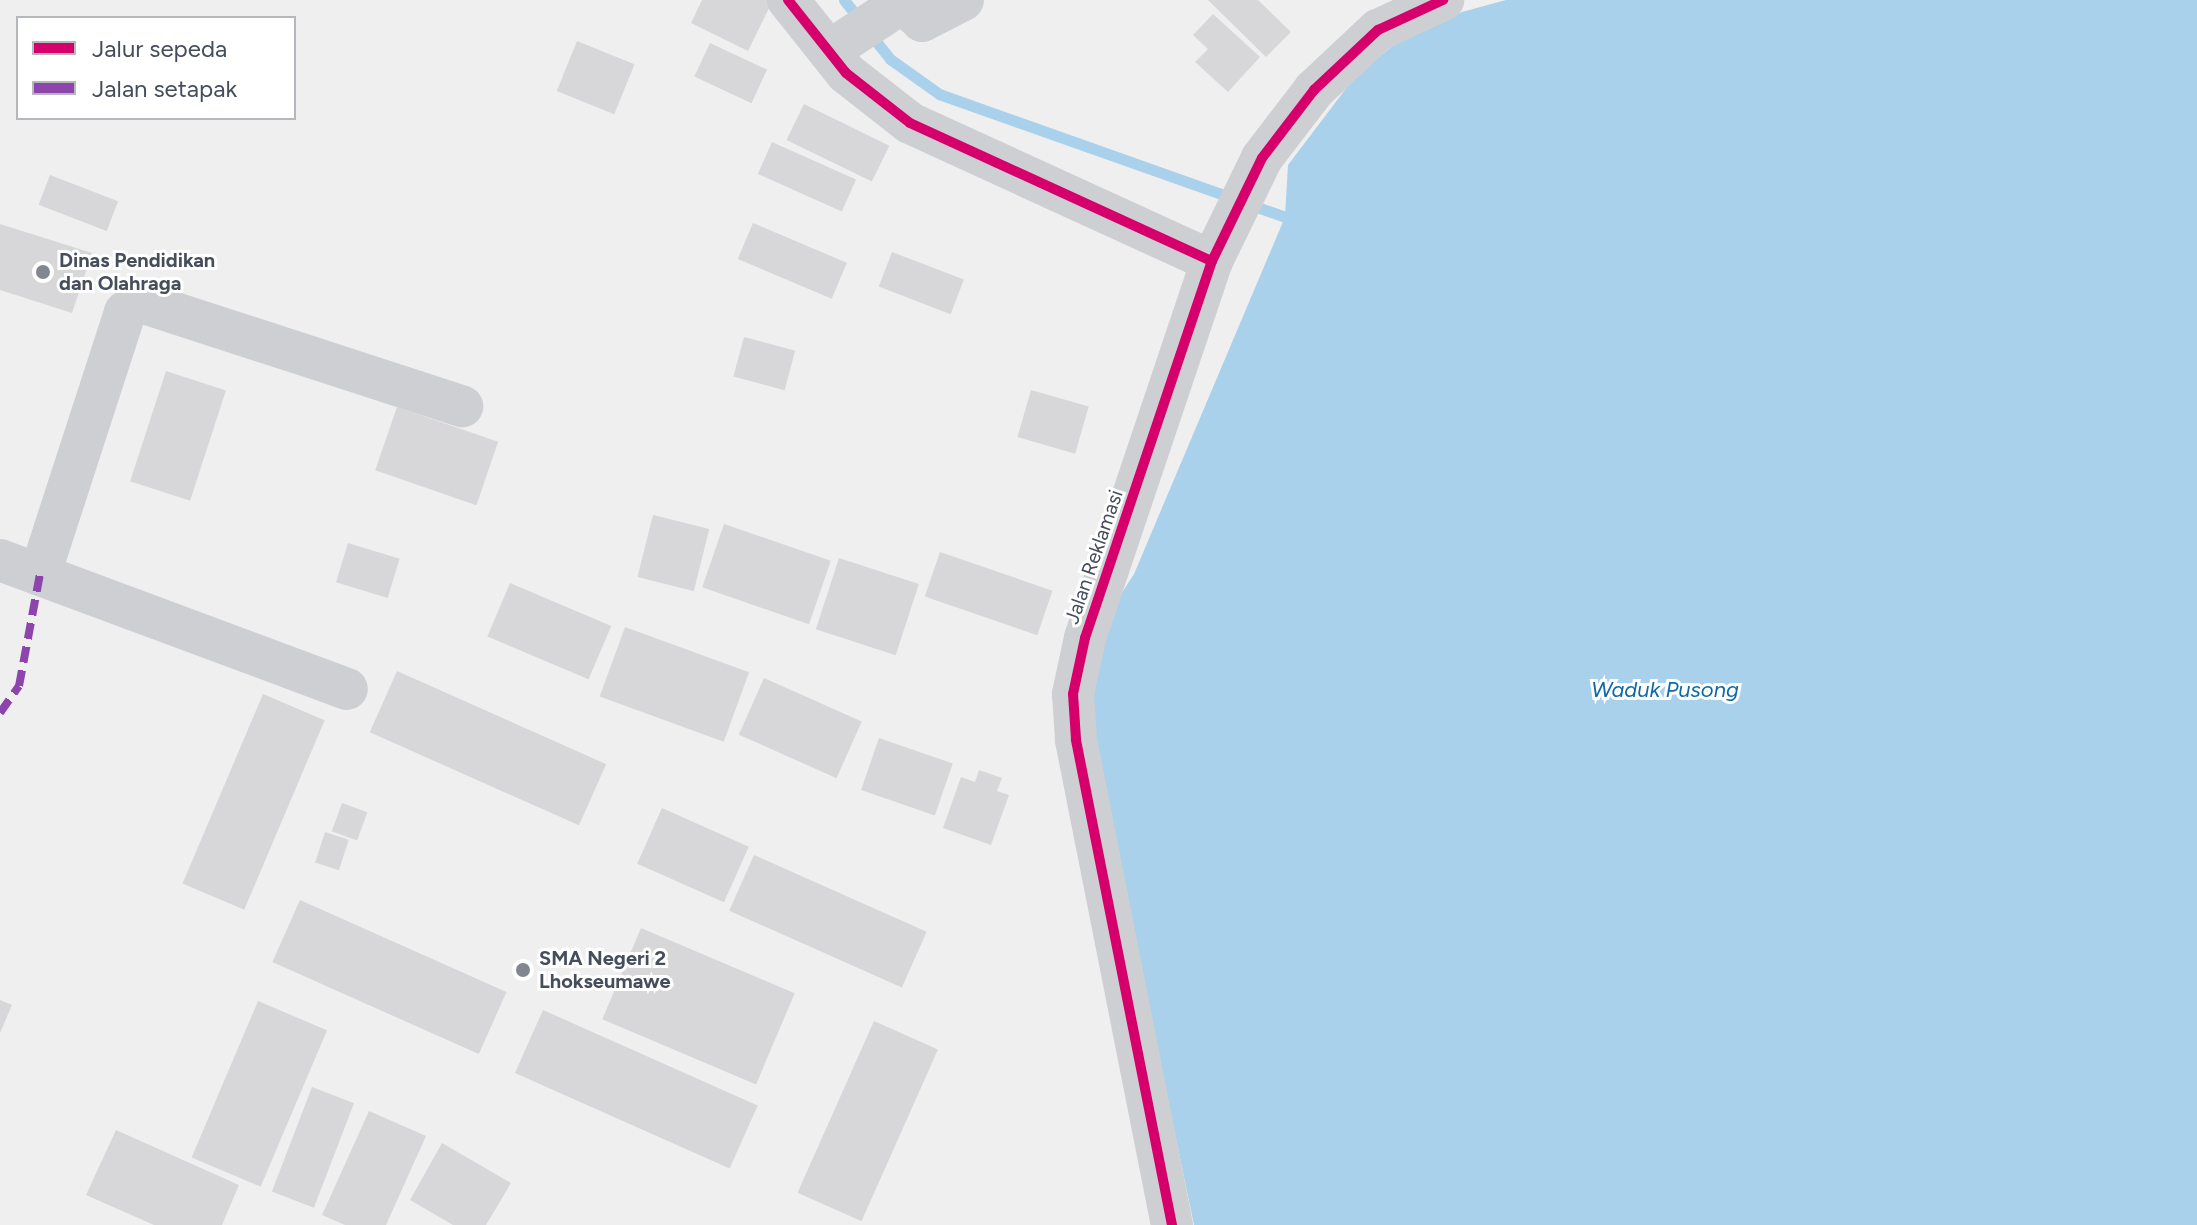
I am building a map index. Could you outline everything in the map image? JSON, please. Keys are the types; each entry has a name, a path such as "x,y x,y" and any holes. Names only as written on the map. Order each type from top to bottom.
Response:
{"street":[{"path":"788,0 834,48 846,73 910,123 1217,252"},
{"name":"Jalan Reklamasi","path":"1172,1225 1076,739 1073,694 1085,638 1217,252 1262,158 1314,90 1378,30 1443,0"},
{"path":"834,48 897,5 915,20 953,7"},
{"path":"40,574 125,312 138,301 462,406"},
{"path":"0,560 347,689"}],"water":[{"name":"Waduk Pusong","path":"1506,0 2197,0 2197,1225 1194,1225 1095,750 1091,697 1114,605 1134,574 1285,217 1288,165 1354,78 1396,43 1462,12"}],"building":[{"path":"702,0 773,0 748,51 691,23"},
{"path":"1208,0 1258,0 1291,32 1266,57"},
{"path":"1213,14 1260,57 1228,92 1195,62 1208,49 1193,35"},
{"path":"577,41 634,64 614,114 557,91"},
{"path":"710,43 767,70 751,103 694,77"},
{"path":"804,104 889,146 872,182 786,140"},
{"path":"772,142 856,179 842,211 758,174"},
{"path":"50,175 118,201 107,231 39,205"},
{"path":"753,223 847,263 832,299 738,259"},
{"name":"Dinas Pendidikan dan Olahraga","path":"0,224 92,253 72,313 0,290"},
{"path":"892,252 964,280 951,314 879,287"},
{"path":"744,337 795,351 785,390 733,377"},
{"path":"166,371 226,390 190,501 130,481"},
{"path":"1031,390 1089,407 1075,454 1017,437"},
{"path":"397,407 498,442 476,505 375,470"},
{"path":"653,515 709,529 694,591 638,577"},
{"path":"724,524 831,561 809,624 702,587"},
{"path":"348,543 400,559 388,598 336,582"},
{"path":"940,552 1053,591 1037,635 925,596"},
{"path":"839,558 919,584 896,655 816,629"},
{"path":"510,583 611,626 589,679 487,636"},
{"path":"625,627 749,672 724,742 600,697"},
{"path":"397,671 606,764 579,825 370,732"},
{"path":"764,678 862,722 837,778 739,735"},
{"path":"263,694 325,720 244,910 183,884"},
{"path":"879,738 953,763 935,815 861,790"},
{"path":"979,770 1002,778 997,791 1009,795 991,845 943,828 961,777 975,782"},
{"path":"342,803 367,812 357,840 332,831"},
{"path":"662,808 749,847 724,902 637,864"},
{"path":"325,832 349,840 339,870 315,862"},
{"path":"754,855 927,932 902,988 729,911"},
{"path":"300,900 506,992 479,1054 272,962"},
{"path":"641,928 795,993 756,1084 602,1019"},
{"path":"0,1000 12,1005 0,1033"},
{"path":"258,1001 327,1030 261,1187 192,1157"},
{"path":"543,1010 758,1106 730,1169 515,1073"},
{"path":"874,1021 938,1049 861,1221 798,1193"},
{"path":"312,1087 354,1103 314,1208 272,1192"},
{"path":"369,1111 426,1136 386,1225 345,1225 322,1215"},
{"path":"116,1130 239,1185 222,1225 154,1225 86,1195"},
{"path":"442,1143 511,1183 486,1225 453,1225 410,1200"}],"waterway":[{"path":"844,0 860,20"},
{"path":"870,34 890,59 939,94 1232,198"},
{"path":"1248,204 1285,217"}],"marked path":[{"path":"0,713 19,686 40,574"}],"cycle path":[{"path":"788,0 846,73 910,123 1212,261"},
{"path":"1172,1225 1076,739 1073,694 1085,638 1212,261 1262,158 1314,90 1378,30 1443,0"}],"place":[{"name":"Dinas Pendidikan dan Olahraga","path":"43,272"},
{"name":"SMA Negeri 2 Lhokseumawe","path":"523,970"}]}
